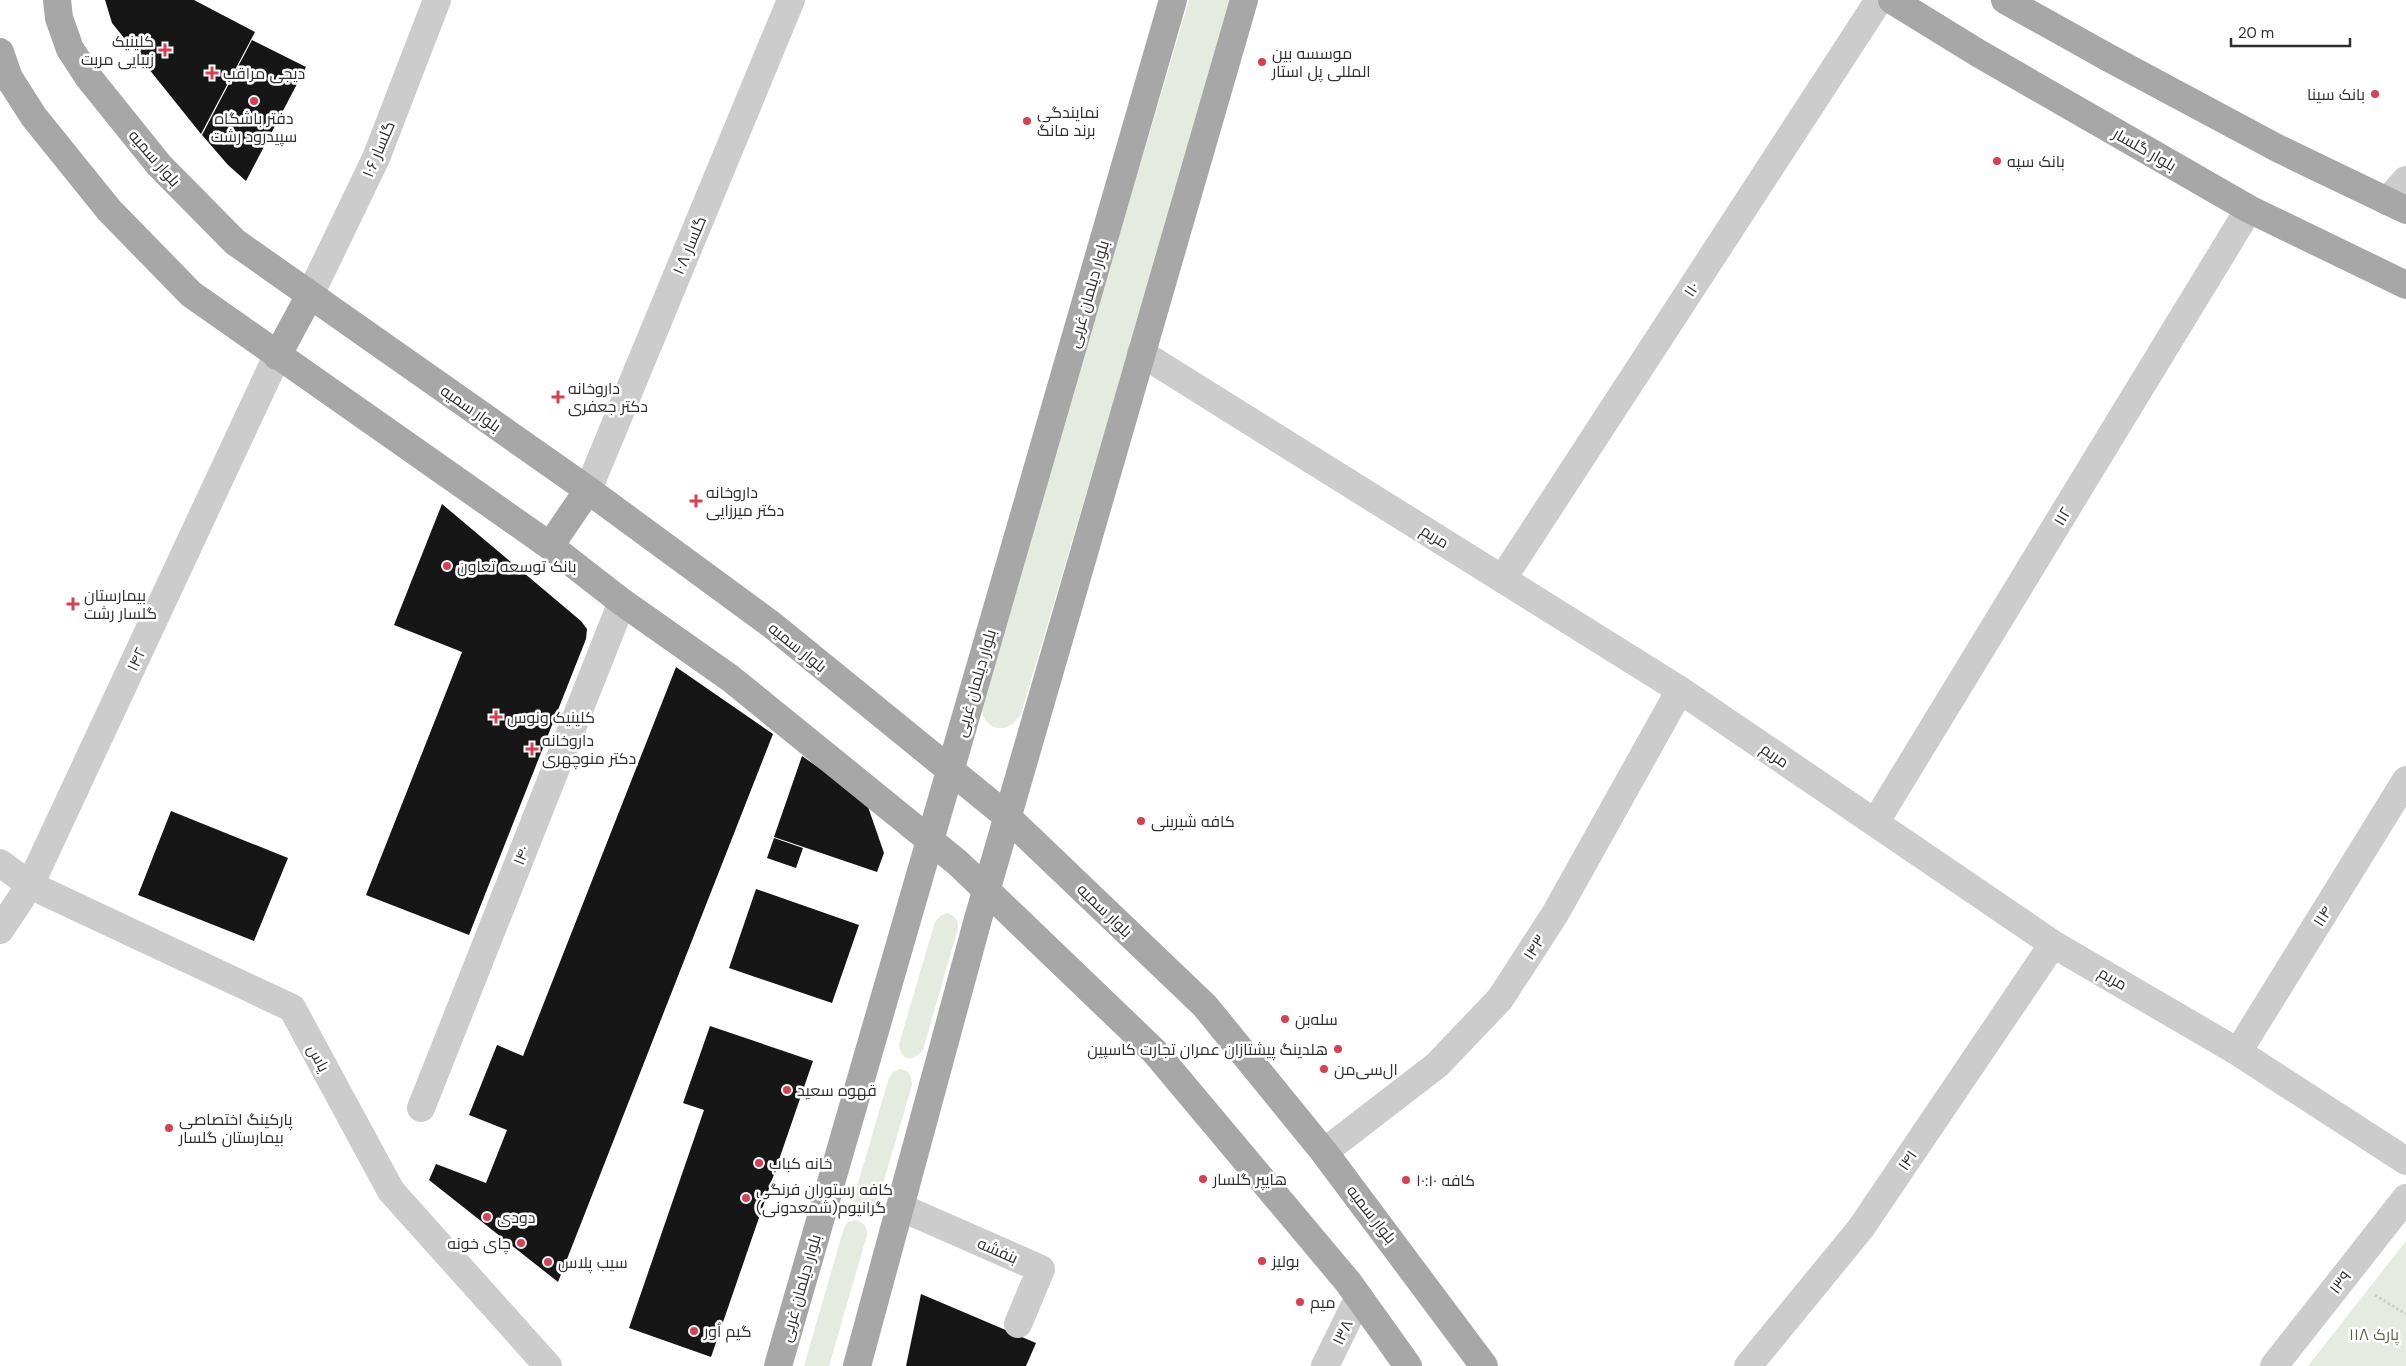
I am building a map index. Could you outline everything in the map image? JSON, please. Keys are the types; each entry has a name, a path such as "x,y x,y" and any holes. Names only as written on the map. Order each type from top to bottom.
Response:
{"main road":[{"name":"بلوار سمیه","path":"57,0 59,18 70,49 88,78 159,165 236,242 588,490 772,625 1008,817 1205,1006 1324,1152 1410,1264 1484,1366"},
{"name":"بلوار دیلمان غربی","path":"778,1366 1173,0"},
{"path":"857,1366 987,890 1244,0"},
{"name":"بلوار گلسار","path":"1892,0 1978,53 2249,209 2406,285"},
{"path":"2017,3 2279,149 2396,205"},
{"path":"0,52 9,78 34,117 109,210 191,294 550,546 622,602 730,678 930,840 987,890 1156,1052 1348,1282 1408,1366"},
{"path":"277,356 310,295"},
{"path":"550,546 588,490"}],"street":[{"name":"گلسار ۱۰۶","path":"310,295 376,158 437,0"},
{"name":"گلسار ۱۰۸","path":"588,490 791,0"},
{"name":"۱۱۰","path":"1503,578 1879,0"},
{"path":"2396,205 2406,180"},
{"name":"۱۱۲","path":"1875,823 2249,209"},
{"name":"مریم","path":"1141,353 1680,690 2053,944 2238,1052 2406,1161"},
{"name":"۱۴۲","path":"0,930 30,885 277,356"},
{"name":"۱۴۰","path":"421,1108 622,602"},
{"name":"۱۴۳","path":"1324,1152 1437,1066 1500,999 1555,914 1680,690"},
{"name":"۱۱۴","path":"2238,1052 2406,780"},
{"name":"یاس","path":"0,863 30,885 292,1008 391,1191 545,1365"},
{"name":"۱۴۱","path":"1748,1366 1861,1228 2053,944"},
{"name":"۱۳۹","path":"2274,1366 2406,1198"},
{"name":"بنفشه","path":"900,1207 1041,1269 1018,1324"},
{"name":"۱۳۸","path":"1325,1366 1359,1297"}],"green space":[{"path":"1189,0 1232,0 1021,714 1015,722 1008,726 995,728 985,719 981,702"},
{"path":"947,913 955,918 958,928 923,1050 915,1057 908,1058 902,1054 899,1044 935,922 940,916"},
{"path":"900,1069 907,1071 911,1077 912,1085 876,1207 869,1213 862,1214 856,1210 853,1200 889,1078 893,1072"},
{"path":"855,1220 864,1225 867,1235 829,1366 804,1366 844,1228 848,1222"},
{"name":"پارک ۱۱۸","path":"2406,1241 2406,1366 2308,1366"}],"building":[{"path":"105,0 194,0 255,32 201,134 112,23"},
{"name":"دفتر باشگاه سپیدرود رشت","path":"252,40 306,67 246,181 228,165 202,135"},
{"path":"442,504 581,621 587,629 586,639 469,935 366,895 462,652 394,625"},
{"path":"676,667 773,734 558,1282 429,1180 436,1164 486,1183 507,1130 469,1115 497,1045 523,1056"},
{"path":"802,756 866,801 884,853 877,872 774,837"},
{"path":"171,811 288,858 254,941 138,895"},
{"path":"774,838 803,848 796,868 767,858"},
{"path":"756,889 859,925 832,1003 729,968"},
{"path":"710,1026 813,1061 711,1357 629,1328 704,1110 683,1103"},
{"path":"921,1294 1036,1343 1026,1366 906,1366"}],"place":[{"name":"کلینیک زیبایی مریت","path":"165,50"},
{"name":"موسسه بین المللی پل استار","path":"1262,62"},
{"name":"دیجی مراقب","path":"212,73"},
{"name":"بانک سینا","path":"2375,94"},
{"name":"دفتر باشگاه سپیدرود رشت","path":"254,101"},
{"name":"نمایندگی برند مانگ","path":"1027,121"},
{"name":"بانک سپه","path":"1997,161"},
{"name":"داروخانه دکتر جعفری","path":"558,397"},
{"name":"داروخانه دکتر میرزایی","path":"696,501"},
{"name":"بانک توسعه تعاون","path":"447,566"},
{"name":"بیمارستان گلسار رشت","path":"73,604"},
{"name":"کلینیک ونوس","path":"496,717"},
{"name":"داروخانه دکتر منوچهری","path":"532,749"},
{"name":"کافه شیرینی","path":"1141,821"},
{"name":"سله‌بن","path":"1285,1019"},
{"name":"هلدینگ پیشتازان عمران تجارت کاسپین","path":"1338,1049"},
{"name":"ال‌سی‌من","path":"1324,1069"},
{"name":"قهوه سعید","path":"787,1090"},
{"name":"پارکینگ اختصاصی بیمارستان گلسار","path":"169,1128"},
{"name":"خانه کباب","path":"759,1163"},
{"name":"هایپر گلسار","path":"1203,1179"},
{"name":"کافه ۱۰:۱۰","path":"1406,1180"},
{"name":"کافه رستوران فرنگی گرانیوم(شمعدونی)","path":"746,1198"},
{"name":"دودی","path":"487,1217"},
{"name":"چای خونه","path":"521,1243"},
{"name":"بولیز","path":"1262,1261"},
{"name":"سیب پلاس","path":"548,1262"},
{"name":"میم","path":"1300,1302"},
{"name":"گیم اُور","path":"694,1331"}]}
